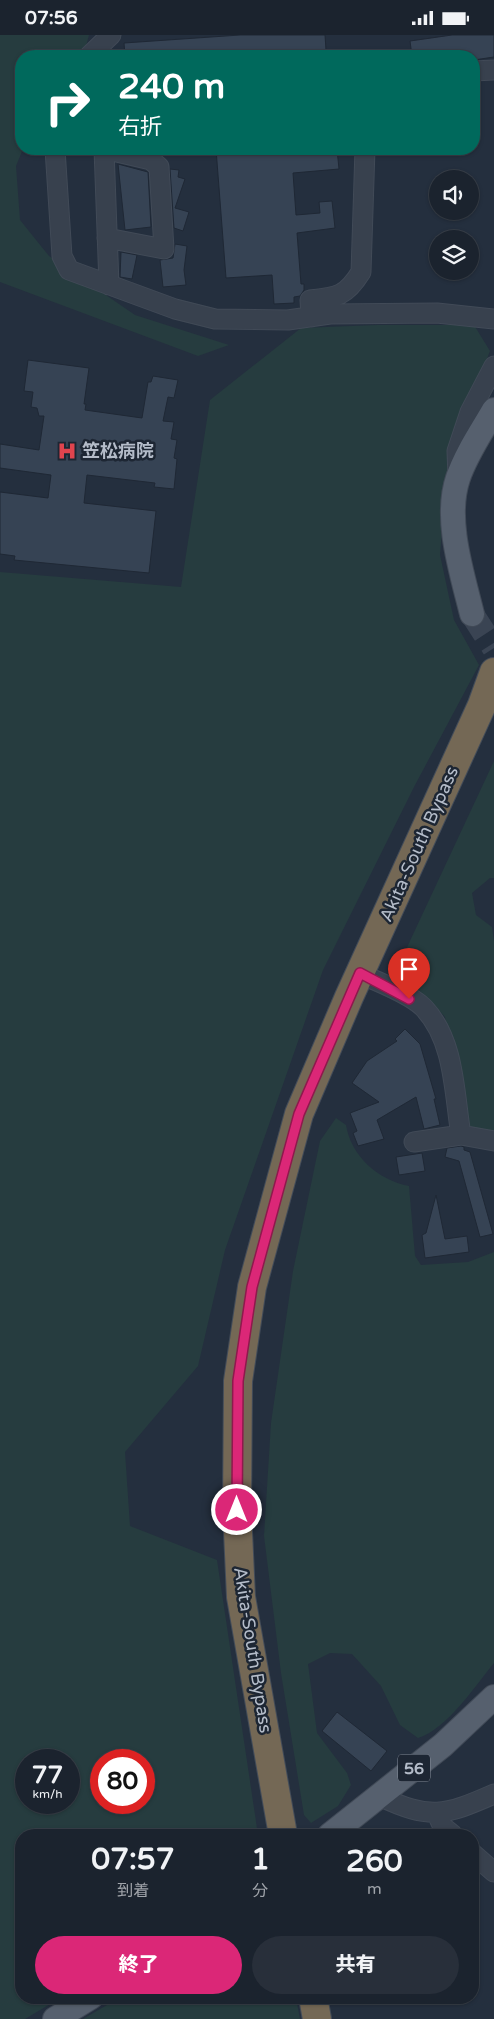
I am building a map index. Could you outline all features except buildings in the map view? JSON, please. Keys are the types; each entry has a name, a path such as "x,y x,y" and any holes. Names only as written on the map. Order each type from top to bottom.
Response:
{"highway":[{"name":"Akita-South Bypass","path":"281,1829 241,1597 237,1510 238,1381 252,1287 299,1114 360,973 488,695 494,672"},
{"path":"315,2004 318,2019"}],"main road":[{"path":"472,614 457,549 452,517 458,478 494,410"},
{"name":"56","path":"338,1829 444,1745 494,1697"},
{"path":"55,2019 80,2004"}],"street":[{"path":"95,50 110,35"},
{"path":"480,70 494,69"},
{"path":"55,155 62,256 69,270 109,285 175,309 215,319 288,320 330,315 437,313 494,319"},
{"path":"104,155 109,285"},
{"path":"107,238 164,249 159,167 151,160 130,155"},
{"path":"311,317 310,300 331,297 350,289 361,272 365,155"},
{"path":"458,478 457,451 470,412 494,366"},
{"path":"360,973 382,983 423,1007 438,1026 449,1053 460,1135"},
{"path":"414,1142 460,1135 494,1141"},
{"path":"379,1796 421,1813 437,1814 461,1809 494,1795"},
{"path":"437,1814 445,1829"},
{"path":"479,1859 494,1872"}],"green space":[{"path":"0,35 89,35 86,46 82,50 15,50 15,155 21,155 16,166 20,220 49,256 135,315 229,345 198,356 0,282"},
{"path":"377,325 474,325 490,351 451,450 445,491 440,555 454,620 479,665 414,787 323,970 225,1250 198,1366 125,1452 130,1526 217,1560 257,1829 15,1829 15,2004 50,2004 25,2019 0,2019 0,572 181,587 210,400 301,328"},
{"path":"494,761 494,878 490,878 472,893 476,915 492,927 494,941 494,1135 476,1133 464,1123 445,1017 427,998 396,979 395,973"},
{"path":"336,1118 346,1125 354,1147 368,1165 387,1178 409,1186 415,1256 421,1265 468,1262 494,1252 494,1663 450,1716 429,1733 418,1738 400,1725 381,1686 352,1654 330,1653 308,1664 317,1733 347,1773 351,1785 338,1806 311,1823 304,1815 281,1673 264,1536 271,1423 293,1271 320,1141"},
{"path":"109,2004 297,2004 300,2019 83,2019"}],"tunnel":[{"path":"472,614 494,648"}],"place":[{"name":"笠松病院","path":"67,451"}],"route":[{"path":"237,1510 238,1381 252,1287 299,1114 360,973 409,999"}]}
